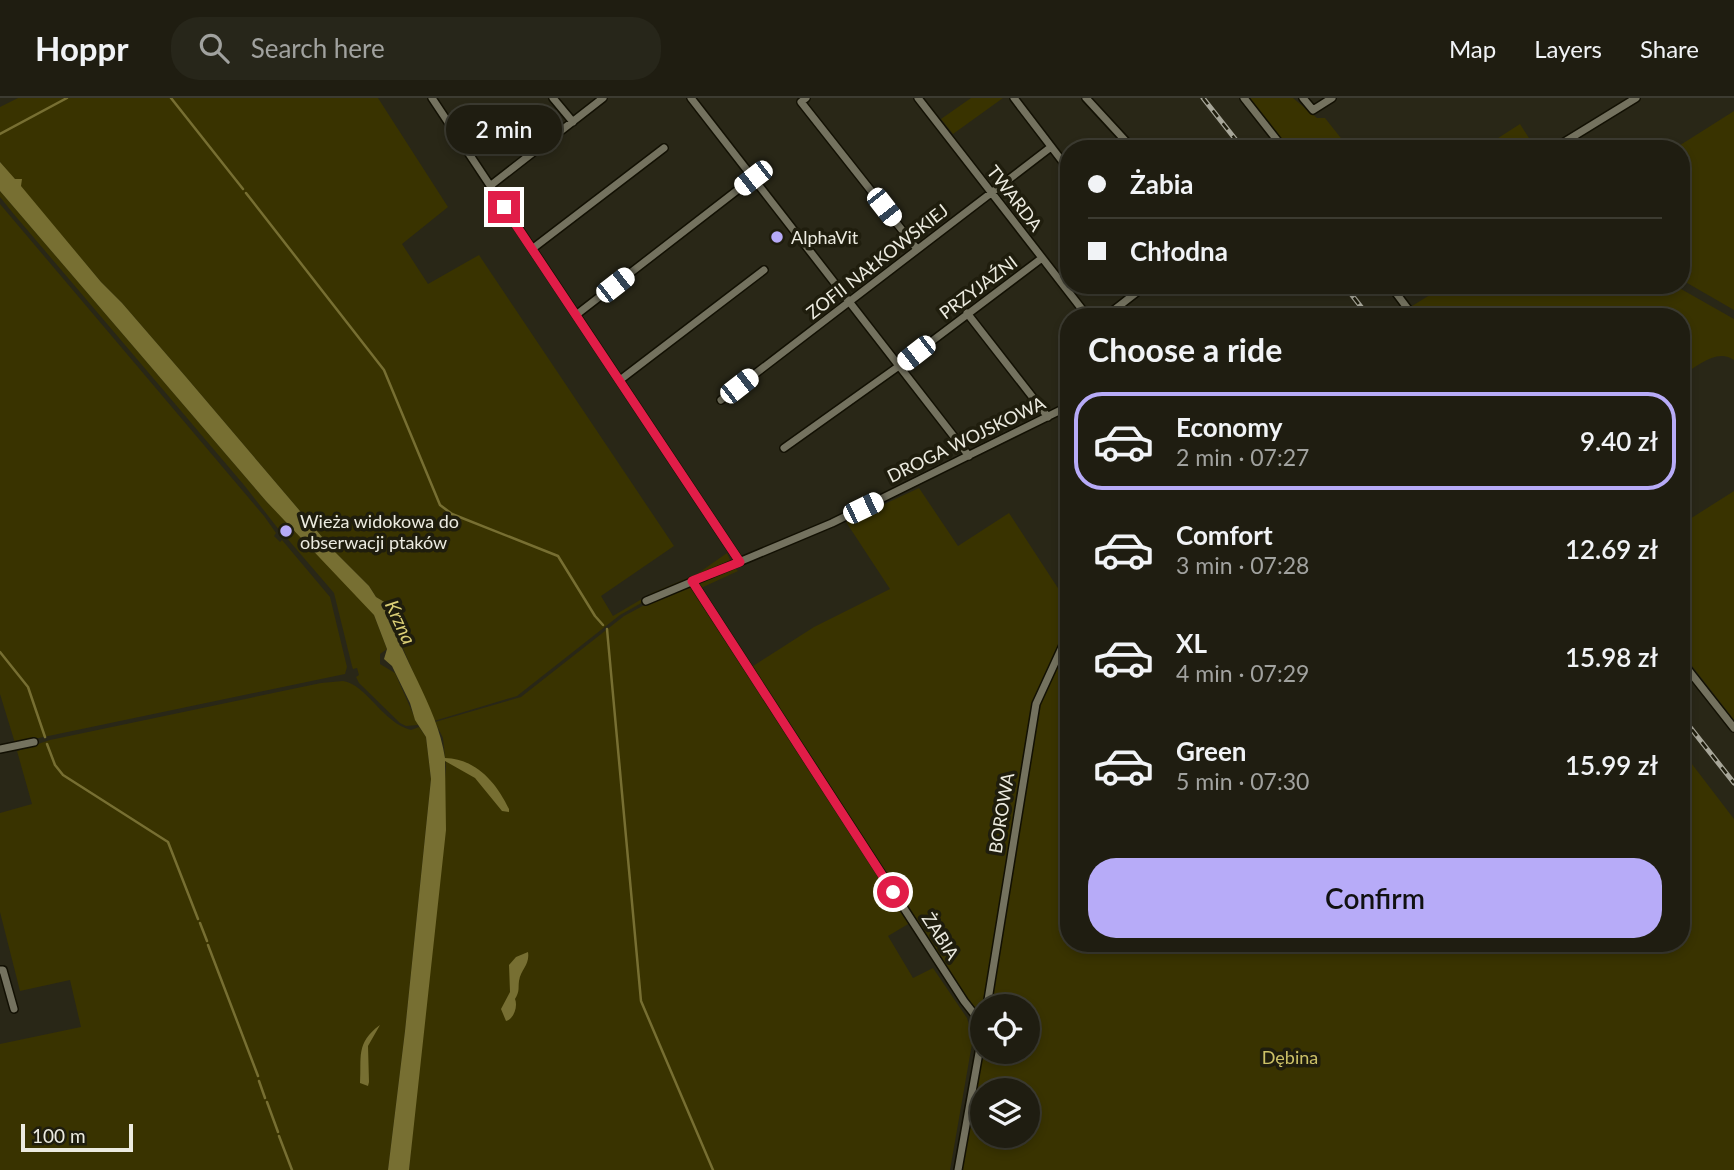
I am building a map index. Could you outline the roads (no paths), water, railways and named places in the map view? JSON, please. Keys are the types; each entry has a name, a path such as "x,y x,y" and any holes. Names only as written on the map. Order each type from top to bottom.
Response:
{"street":[{"path":"432,98 740,562"},
{"path":"553,98 573,122"},
{"path":"490,186 603,98"},
{"path":"691,98 969,456"},
{"path":"806,98 801,102 917,249"},
{"name":"TWARDA","path":"918,98 1060,281"},
{"path":"1014,98 1060,158"},
{"path":"1086,98 1125,140"},
{"path":"1244,98 1276,140"},
{"path":"1303,98 1312,110 1332,98"},
{"path":"1568,140 1636,98"},
{"name":"ZOFII NAŁKOWSKIEJ","path":"721,400 1051,147"},
{"path":"532,249 664,148"},
{"path":"576,315 753,178"},
{"name":"PRZYJAŹNI","path":"785,448 1042,258"},
{"path":"620,380 764,270"},
{"name":"TWARDA","path":"1070,294 1081,308"},
{"path":"1117,308 1134,294"},
{"path":"968,313 1048,416"},
{"name":"DROGA WOJSKOWA","path":"646,601 832,523 1060,410"},
{"name":"ŻABIA","path":"692,581 970,1008"},
{"name":"BOROWA","path":"989,994 1036,704 1060,652"},
{"path":"1690,672 1734,728"},
{"path":"0,749 34,742"},
{"path":"0,971 3,970 14,1009"},
{"path":"958,1170 977,1064"}],"waterway":[{"path":"0,134 67,98"},
{"path":"171,98 243,189"},
{"path":"246,193 384,370 440,505 452,514 558,556 603,625"},
{"path":"607,629 641,1001 713,1170"},
{"path":"0,652 28,687 45,737"},
{"path":"47,744 55,765 63,775 168,842 198,919"},
{"path":"200,923 207,941"},
{"path":"208,945 258,1076"},
{"path":"259,1081 265,1098"},
{"path":"267,1102 278,1132"},
{"path":"279,1136 292,1170"}],"railway":[{"path":"1203,98 1236,140"},
{"path":"1351,294 1362,308"},
{"path":"1690,727 1734,783"}],"place":[{"name":"AlphaVit","path":"777,237"},
{"name":"Wieża widokowa do obserwacji ptaków","path":"286,531"}],"water label":[{"name":"Krzna","path":"401,622"}],"park label":[{"name":"Dębina","path":"1290,1057"}]}
